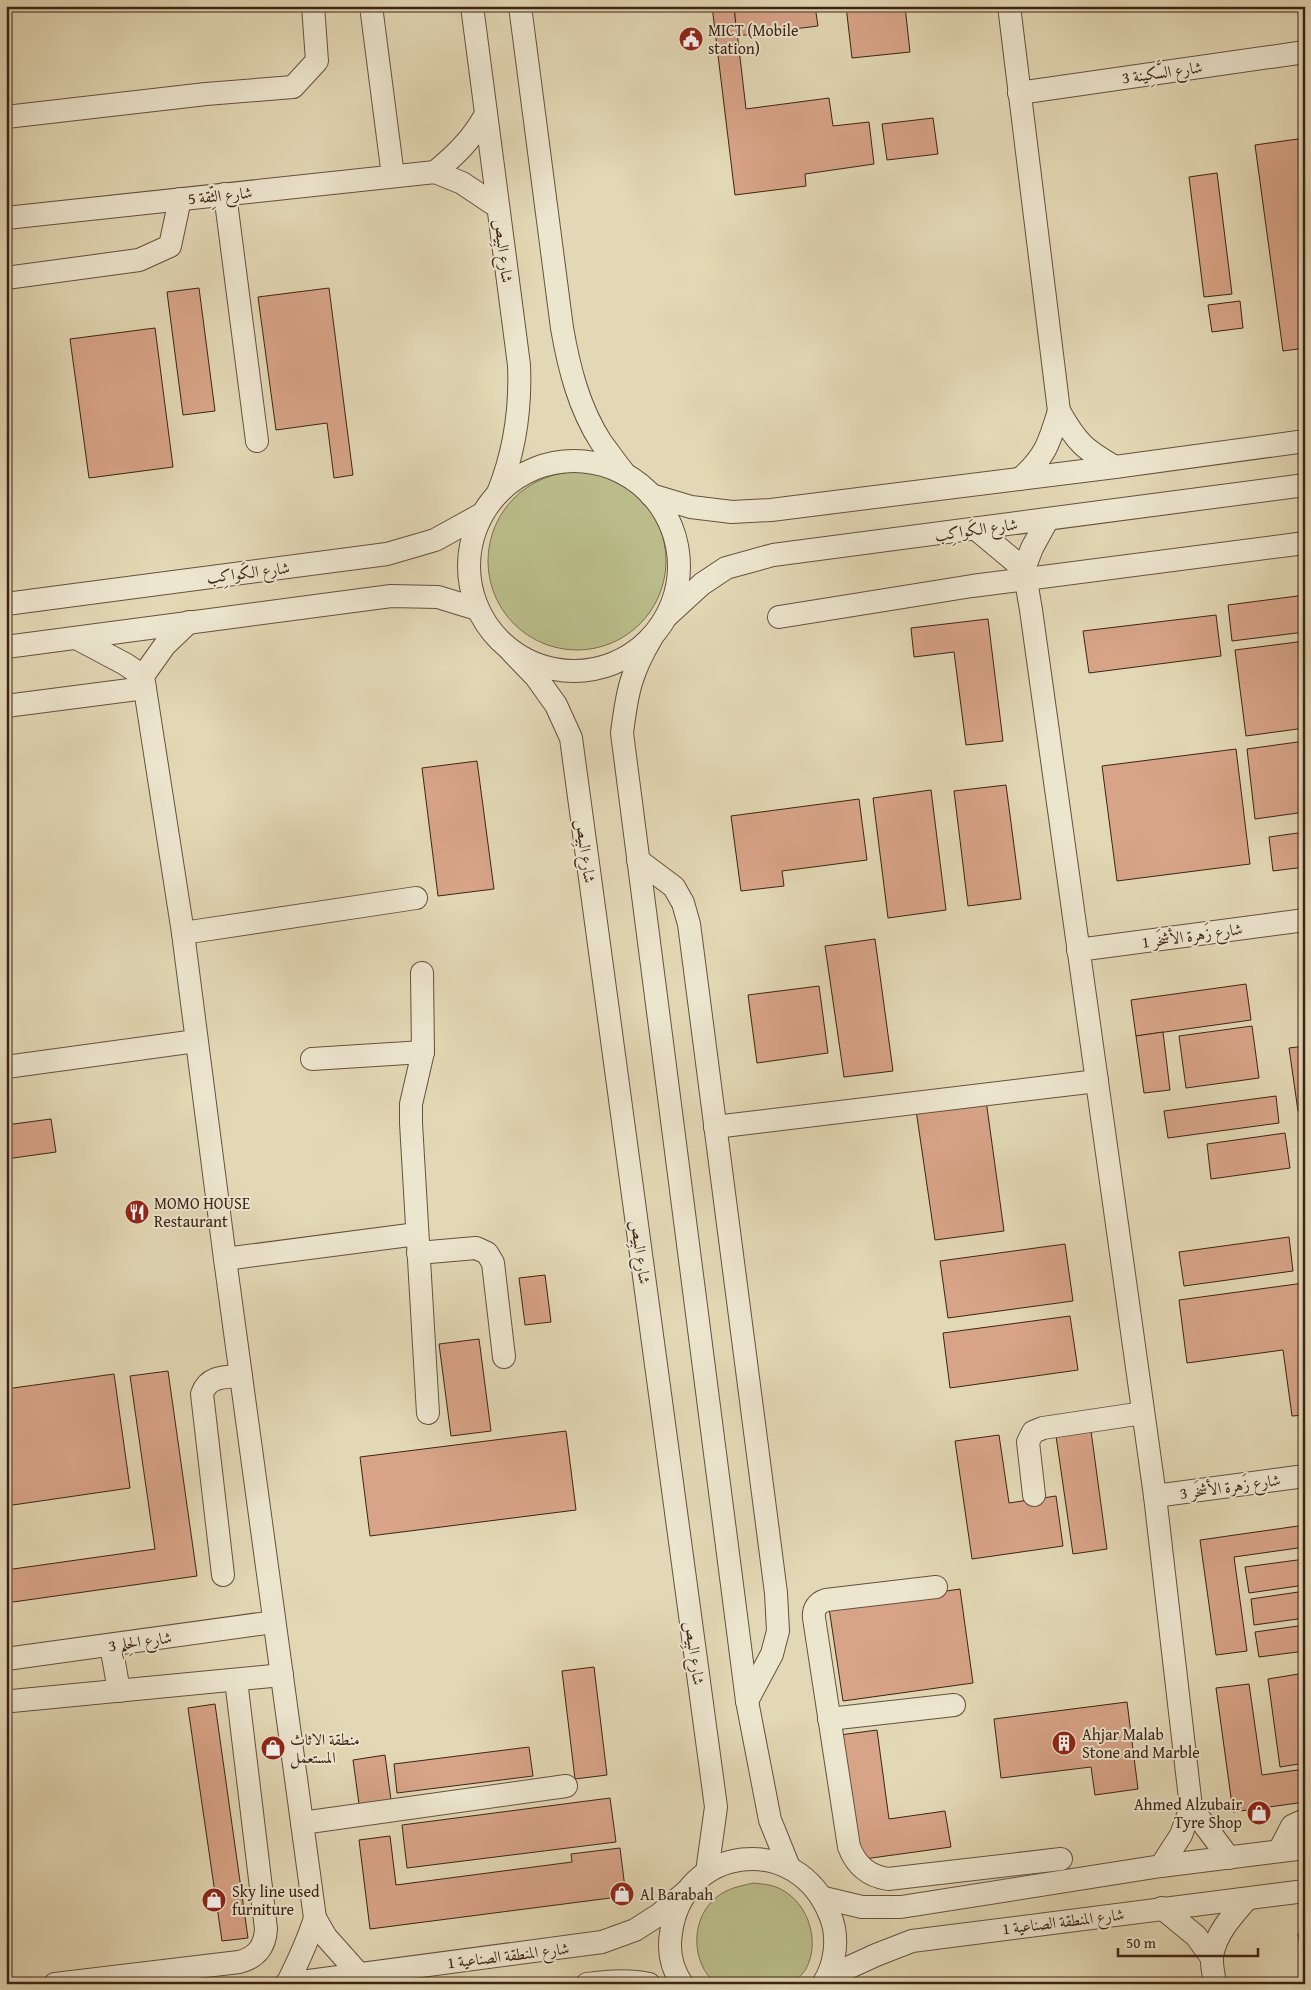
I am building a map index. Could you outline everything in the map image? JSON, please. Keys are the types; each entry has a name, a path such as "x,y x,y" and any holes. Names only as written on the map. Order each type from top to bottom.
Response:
{"street":[{"path":"6,118 206,94 293,88 317,61 313,6"},
{"path":"371,6 393,176"},
{"name":"شارع البِيص","path":"472,6 519,365 520,392 515,443 508,469 498,493"},
{"path":"520,6 562,328 569,368 582,406 601,442 625,474 651,495 667,516 676,541 679,558 680,567 676,593 666,617 638,662 626,696 622,733 747,1701 770,1820 789,1867"},
{"path":"1009,6 1059,411 1074,437 1090,452 1115,467"},
{"name":"شارع السَّكِينة 3","path":"1019,93 1305,52"},
{"path":"435,172 461,150 478,129 486,114"},
{"name":"شارع الثِّقة 5","path":"6,218 435,172 462,183 498,207"},
{"path":"225,194 258,442"},
{"path":"6,278 139,260 170,246 180,199"},
{"path":"1020,479 1037,464 1049,442 1059,411"},
{"path":"651,495 691,507 732,512 771,510 1115,467 1305,440"},
{"path":"625,474 599,464 572,461 545,465 520,476 498,493 482,514 472,537 468,561 470,586 477,609 491,632 511,651 538,665 568,671 600,668 628,656 652,637"},
{"name":"شارع الكَواكِب","path":"666,617 702,584 726,568 774,555 1305,485"},
{"name":"شارع الكَواكِب","path":"6,604 387,554 435,540 482,514"},
{"path":"1048,519 1032,548 1025,575 1155,1496 1191,1807 1181,1835 1161,1866"},
{"path":"976,529 1025,575"},
{"path":"779,617 972,586 1025,575 1305,543"},
{"path":"6,647 146,630 189,622 391,596 438,597 477,609"},
{"path":"6,706 144,682 166,645 189,622"},
{"path":"78,639 125,664 144,682 183,933 225,1259 315,1918 326,1937 359,1974"},
{"name":"شارع البِيص","path":"511,651 536,677 556,705 571,738 716,1807 707,1872"},
{"path":"638,860 674,886 685,910 689,924 716,1127 776,1593 778,1630 772,1654 747,1701"},
{"path":"183,933 416,898"},
{"name":"شارع زَهرة الأشخَر 1","path":"1078,950 1305,920"},
{"path":"422,973 423,1052 411,1104 417,1243 428,1413"},
{"path":"6,1067 196,1041"},
{"path":"312,1059 423,1052"},
{"path":"716,1127 1097,1081"},
{"path":"225,1259 417,1243 476,1248 487,1252 493,1263 504,1357"},
{"path":"223,1575 202,1394 207,1383 212,1380 241,1376"},
{"path":"1034,1495 1028,1442 1032,1432 1043,1428 1143,1413"},
{"name":"شارع زَهرة الأشخَر 3","path":"1155,1496 1305,1476"},
{"path":"936,1586 826,1600 814,1609 849,1847 853,1858 870,1874 879,1878 898,1879 1061,1859"},
{"name":"شارع الحِلم 3","path":"6,1659 274,1622"},
{"path":"111,1645 118,1691"},
{"path":"6,1700 12,1701 282,1675"},
{"path":"55,1984 239,1962 254,1956 259,1951 263,1944 266,1929 236,1680"},
{"path":"829,1719 954,1705"},
{"path":"302,1823 566,1786"},
{"path":"1191,1807 1229,1858"},
{"path":"1279,1851 1292,1826 1305,1820"},
{"path":"824,1898 862,1907 901,1907 1161,1866 1305,1848"},
{"path":"707,1872 733,1861 762,1859 789,1867 809,1880 824,1898 834,1924 836,1951 825,1981"},
{"name":"شارع المنطقة الصناعية 1","path":"286,1984 602,1942 635,1930 660,1914 707,1872"},
{"path":"862,1907 870,1874"},
{"name":"شارع المنطقة الصناعية 1","path":"825,1981 876,1955 912,1941 1305,1891"},
{"path":"682,1984 675,1973 669,1946 673,1917 686,1892"},
{"path":"1215,1984 1212,1958 1219,1936 1247,1899"},
{"path":"1162,1908 1196,1936 1212,1958"},
{"path":"286,1984 304,1951 315,1918"},
{"path":"586,1984 629,1981 649,1984"}],"green space":[{"path":"577,472 611,479 626,487 640,498 651,512 659,527 666,561 659,595 651,610 640,624 626,635 611,643 577,650 543,643 528,635 514,624 503,610 495,595 488,561 495,527 503,512 514,498 528,487 543,479"},
{"path":"754,1883 771,1885 785,1891 802,1909 808,1920 811,1932 811,1957 806,1969 793,1984 716,1984 707,1975 701,1964 697,1940 698,1927 709,1905 726,1891"}],"building":[{"path":"712,6 734,6 746,109 829,98 833,126 869,122 874,164 805,174 806,186 735,195"},
{"path":"734,6 815,6 818,26 737,36"},
{"path":"846,6 905,6 910,52 852,58"},
{"path":"933,118 938,154 887,160 882,124"},
{"path":"1305,138 1305,348 1283,351 1255,145"},
{"path":"1217,173 1232,294 1204,297 1189,177"},
{"path":"199,288 215,411 183,415 167,292"},
{"path":"329,288 353,475 334,478 327,423 276,430 258,297"},
{"path":"1240,301 1243,328 1212,332 1208,305"},
{"path":"155,328 173,467 89,478 70,339"},
{"path":"1305,595 1305,632 1232,641 1228,605"},
{"path":"1216,615 1221,656 1089,673 1083,631"},
{"path":"988,619 1003,741 966,745 954,652 914,657 911,628"},
{"path":"1305,641 1305,728 1246,736 1235,650"},
{"path":"1305,741 1305,812 1255,819 1247,749"},
{"path":"1236,749 1250,864 1117,881 1102,766"},
{"path":"477,761 494,889 438,896 422,768"},
{"path":"1006,785 1021,899 968,906 954,791"},
{"path":"931,790 946,910 888,918 873,798"},
{"path":"859,799 867,860 782,871 784,886 741,891 731,816"},
{"path":"1305,832 1305,867 1273,871 1269,837"},
{"path":"875,939 893,1071 844,1077 825,946"},
{"path":"1246,984 1251,1020 1136,1036 1131,1000"},
{"path":"819,986 828,1053 757,1063 748,995"},
{"path":"1252,1026 1259,1078 1186,1088 1179,1036"},
{"path":"1163,1032 1170,1090 1144,1093 1136,1036"},
{"path":"1305,1046 1305,1110 1298,1111 1289,1048"},
{"path":"1276,1096 1279,1123 1168,1138 1164,1111"},
{"path":"986,1100 1004,1231 935,1240 916,1110"},
{"path":"51,1119 56,1152 6,1159 6,1125"},
{"path":"1285,1133 1290,1168 1211,1179 1207,1144"},
{"path":"1289,1237 1293,1271 1184,1286 1179,1252"},
{"path":"1065,1244 1073,1301 948,1318 940,1261"},
{"path":"545,1275 551,1322 525,1325 519,1278"},
{"path":"1304,1283 1305,1415 1292,1416 1283,1350 1187,1363 1179,1300"},
{"path":"1070,1316 1078,1370 950,1388 943,1333"},
{"path":"479,1339 491,1431 451,1436 439,1344"},
{"path":"168,1371 197,1576 6,1603 6,1570 155,1549 130,1376"},
{"path":"114,1374 130,1488 6,1506 6,1389"},
{"path":"566,1431 576,1510 370,1536 360,1457"},
{"path":"1091,1431 1107,1549 1073,1554 1056,1436"},
{"path":"999,1435 1009,1503 1056,1496 1063,1546 972,1559 955,1441"},
{"path":"1305,1525 1305,1547 1234,1557 1247,1651 1216,1655 1200,1540"},
{"path":"1305,1559 1305,1585 1249,1593 1245,1567"},
{"path":"960,1589 973,1683 843,1701 829,1608"},
{"path":"1305,1591 1305,1618 1254,1625 1251,1599"},
{"path":"1305,1625 1305,1651 1259,1657 1255,1632"},
{"path":"594,1667 607,1775 575,1779 562,1671"},
{"path":"1305,1673 1305,1763 1280,1767 1268,1679"},
{"path":"1249,1684 1262,1775 1305,1769 1305,1802 1233,1812 1216,1688"},
{"name":"Ahjar Malab Stone and Marble","path":"1127,1702 1138,1789 1095,1795 1091,1767 1001,1778 994,1719"},
{"path":"215,1704 248,1938 222,1941 188,1708"},
{"path":"877,1730 889,1819 945,1811 951,1847 857,1860 840,1735"},
{"path":"529,1747 533,1776 397,1793 394,1764"},
{"path":"385,1755 391,1800 359,1804 353,1760"},
{"path":"610,1798 616,1842 407,1868 402,1825"},
{"path":"390,1836 396,1885 572,1862 571,1854 620,1848 626,1896 370,1929 359,1840"},
{"path":"1305,1933 1305,1983 1298,1934"}],"place":[{"name":"MICT (Mobile station)","path":"691,39"},
{"name":"MOMO HOUSE Restaurant","path":"137,1212"},
{"name":"Ahjar Malab Stone and Marble","path":"1064,1743"},
{"name":"منطقة الاثاث المستعمل","path":"273,1748"},
{"name":"Ahmed Alzubair Tyre Shop","path":"1259,1813"},
{"name":"Al Barabah","path":"622,1894"},
{"name":"Sky line used furniture","path":"214,1900"}]}
